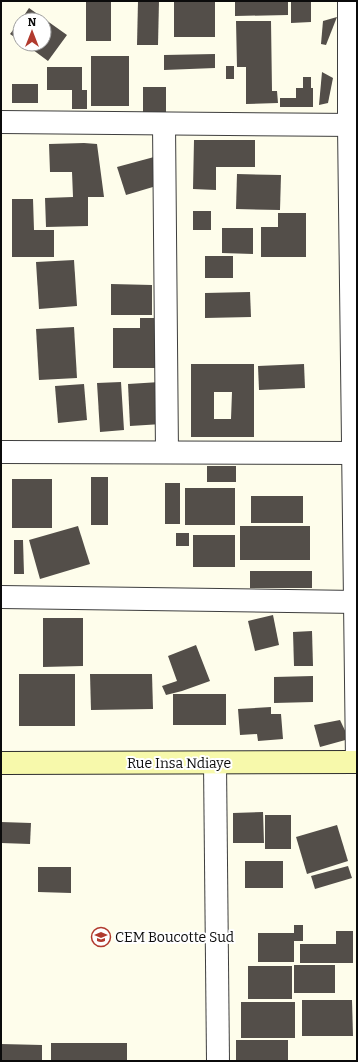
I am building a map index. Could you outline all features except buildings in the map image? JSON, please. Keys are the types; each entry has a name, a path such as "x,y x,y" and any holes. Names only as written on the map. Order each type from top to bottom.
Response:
{"main road":[{"name":"Rue Insa Ndiaye","path":"1,763 357,761"}],"street":[{"path":"349,1 353,126 357,761"},
{"path":"1,122 353,126"},
{"path":"164,124 167,452"},
{"path":"1,452 355,453"},
{"path":"1,597 356,602"},
{"path":"214,763 218,1061"}],"place":[{"name":"CEM Boucotte Sud","path":"101,937"}]}
